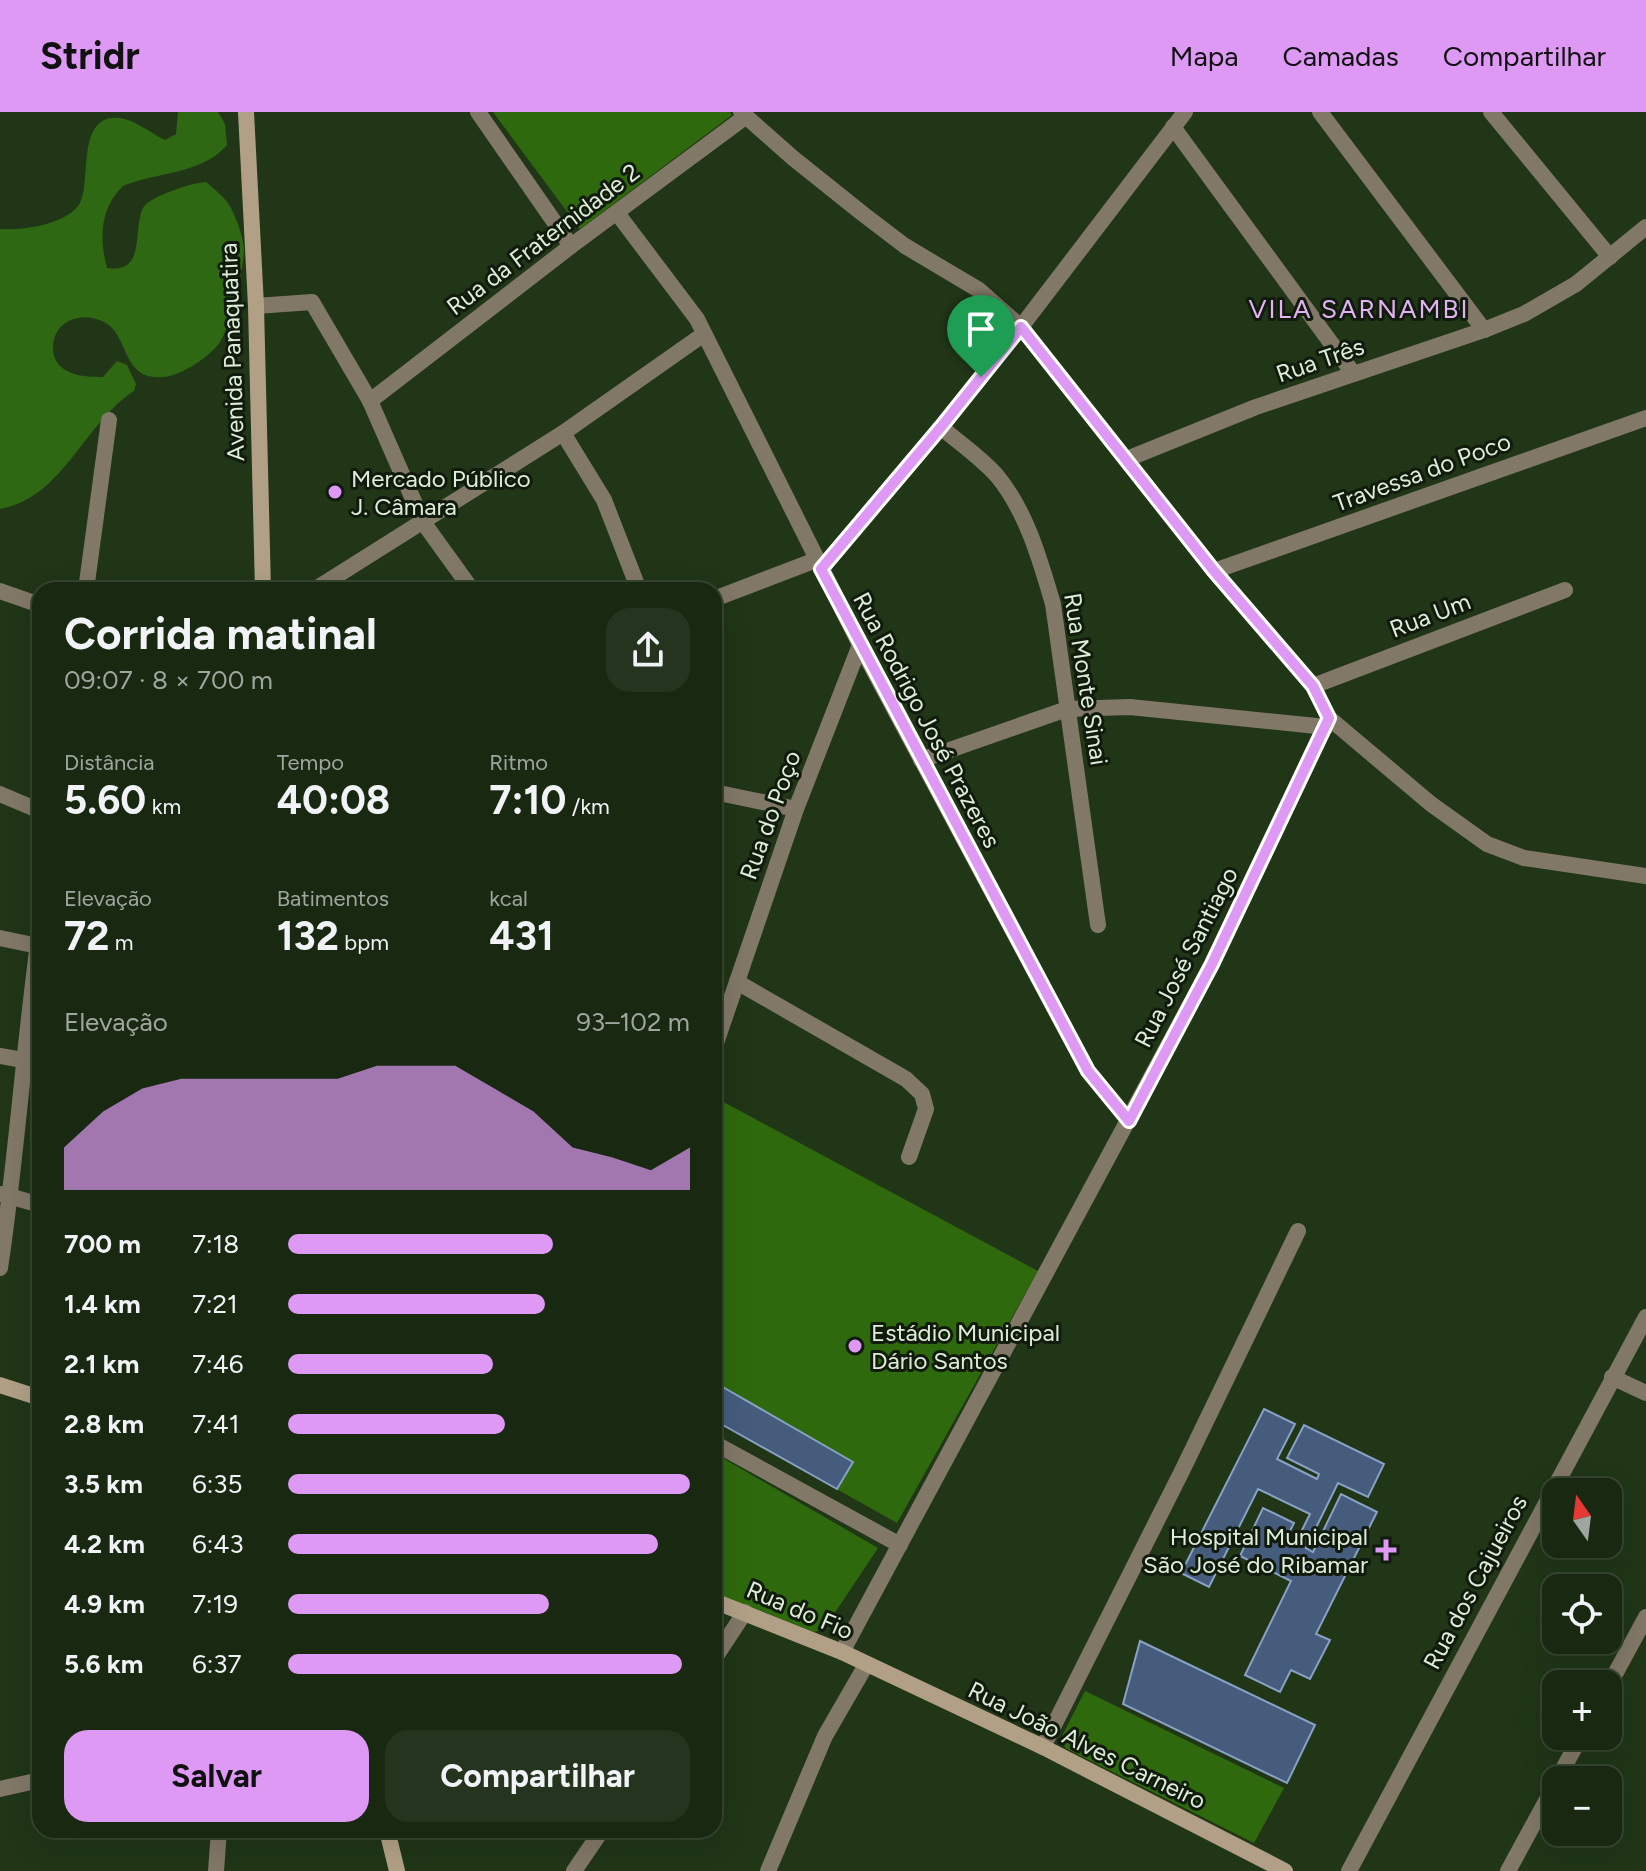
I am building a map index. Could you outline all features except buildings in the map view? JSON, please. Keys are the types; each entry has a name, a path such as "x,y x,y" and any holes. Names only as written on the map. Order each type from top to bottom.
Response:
{"street":[{"name":"Avenida Panaquatira","path":"246,112 256,306 263,582"},
{"path":"478,112 571,246"},
{"path":"722,596 819,565 941,427 1185,112"},
{"path":"1320,112 1484,330"},
{"path":"1491,112 1610,257"},
{"path":"743,114 905,246 979,290 1021,327 1214,571 1313,686 1327,722 1487,844 1524,858 1646,876"},
{"name":"Rua da Fraternidade 2","path":"370,401 743,114"},
{"path":"1173,127 1353,373"},
{"name":"Rua Rodrigo José Prazeres","path":"617,213 689,308 704,334 860,645 1088,1071 1129,1121"},
{"name":"Rua Três","path":"1127,459 1256,407 1484,330 1576,284 1646,227"},
{"path":"256,306 312,302 370,401 423,522 466,582"},
{"path":"327,582 563,433 704,334"},
{"name":"Travessa do Poco","path":"1214,571 1646,418"},
{"path":"87,582 109,420"},
{"name":"Rua Monte Sinai","path":"941,427 997,476 1024,519 1053,604 1098,925"},
{"path":"563,433 604,500 636,582"},
{"name":"Rua Um","path":"1313,686 1565,590"},
{"path":"0,591 32,602"},
{"name":"Rua do Poço","path":"722,1002 737,982 796,809 860,645"},
{"path":"921,760 1067,709 1130,707 1327,722"},
{"name":"Rua José Santiago","path":"842,1652 1212,964 1327,722"},
{"path":"0,794 32,808"},
{"path":"722,794 796,809"},
{"path":"0,938 32,938"},
{"path":"737,982 906,1079 922,1094 926,1109 909,1157"},
{"path":"0,1268 23,1060 32,1021"},
{"path":"0,1056 23,1060"},
{"path":"6,1194 32,1202"},
{"path":"1043,1747 1298,1231"},
{"name":"Rua dos Cajueiros","path":"1349,1871 1646,1317"},
{"path":"1612,1377 1646,1393"},
{"path":"0,1385 32,1395"},
{"path":"722,1447 900,1545"},
{"name":"Rua do Fio","path":"722,1604 842,1652 866,1665"},
{"path":"722,1647 745,1612"},
{"path":"1617,1670 1646,1617"},
{"path":"768,1871 825,1736 866,1665"},
{"name":"Rua João Alves Carneiro","path":"866,1665 1043,1747 1285,1871"},
{"path":"0,1789 32,1782"},
{"path":"1508,1871 1542,1809"},
{"path":"216,1871 218,1838"},
{"path":"389,1838 397,1871"},
{"path":"574,1871 597,1838"}],"green space":[{"path":"178,112 218,112 225,124 227,145 205,162 123,186 110,204 103,224 104,257 107,268 120,268 128,264 136,248 143,208 153,199 172,191 206,182 231,208 244,249 236,297 224,335 211,352 194,365 172,375 153,377 134,367 117,335 105,323 85,317 64,324 57,333 53,347 54,356 63,369 78,375 103,377 117,361 127,365 136,384 134,391 116,405 57,475 40,490 22,502 0,509 0,229 44,225 74,210 83,193 91,137 96,126 106,119 126,119 165,140 176,134"},
{"path":"493,112 730,112 732,115 580,229"},
{"name":"Estádio Municipal Dário Santos","path":"722,1101 1038,1271 897,1523 722,1425"},
{"path":"722,1458 878,1548 824,1629 814,1632 722,1598"},
{"path":"1085,1691 1284,1788 1254,1843 1065,1748 1062,1736"}],"place":[{"name":"Mercado Público J. Câmara","path":"335,492"},
{"name":"Estádio Municipal Dário Santos","path":"855,1346"},
{"name":"Hospital Municipal São José do Ribamar","path":"1386,1550"}],"district":[{"name":"VILA SARNAMBI","path":"1359,309"}],"route":[{"path":"1021,327 1214,571 1313,686 1329,718 1212,964 1129,1121 1088,1071 821,569 981,377 1021,327"}]}
